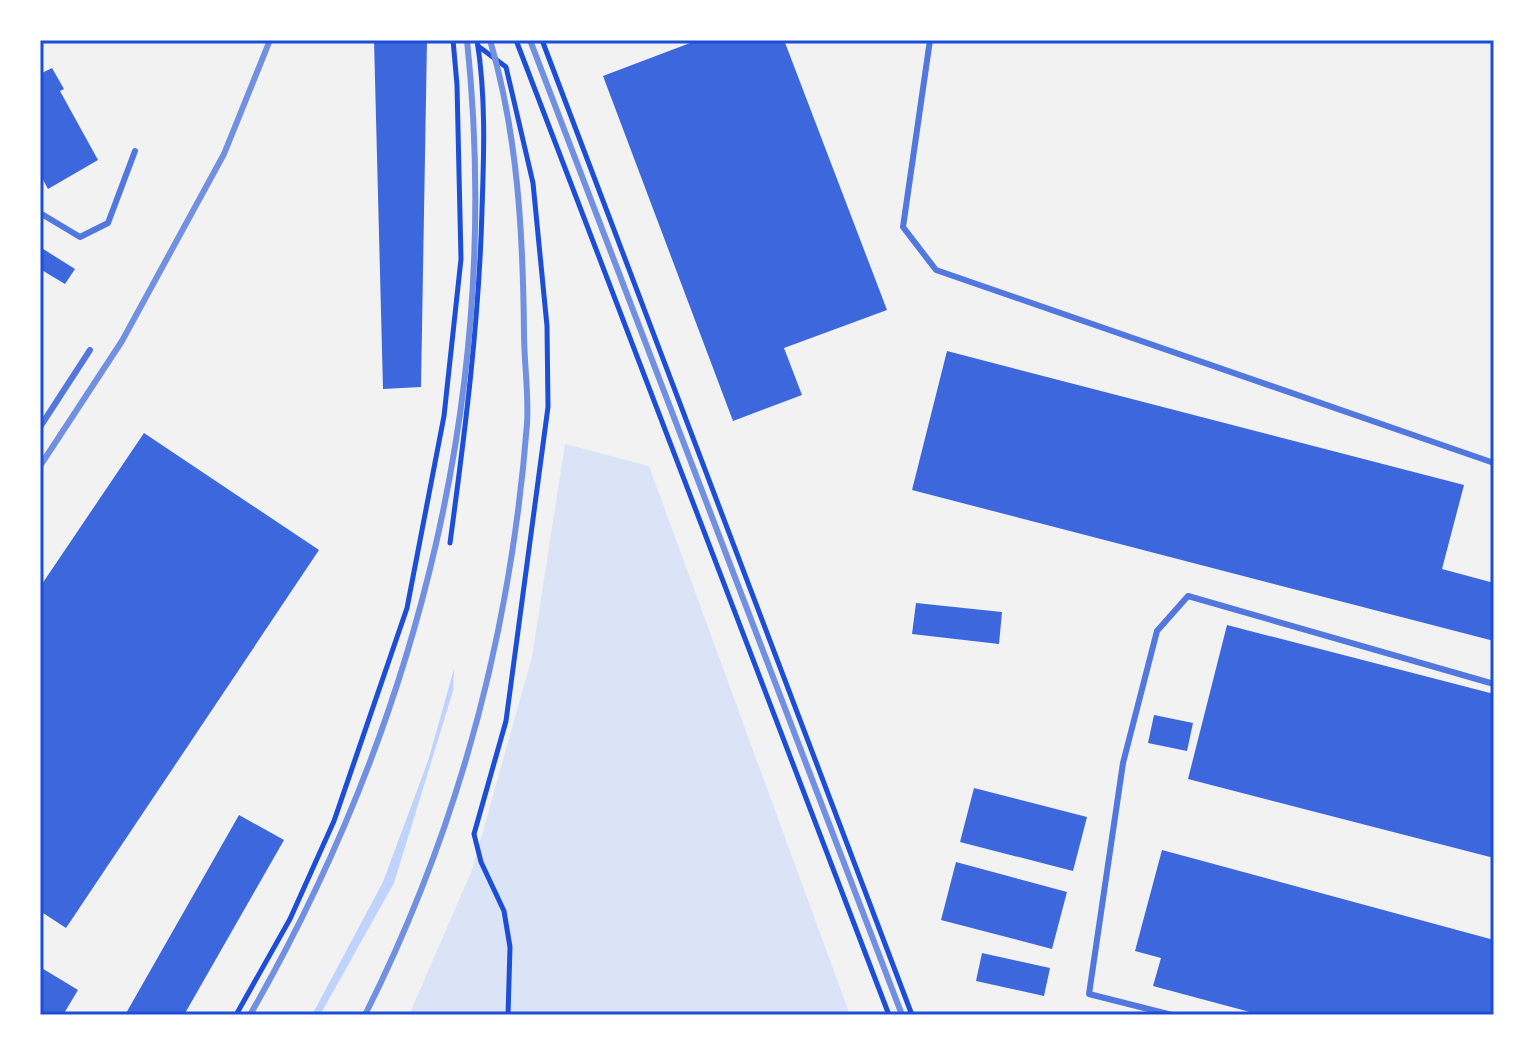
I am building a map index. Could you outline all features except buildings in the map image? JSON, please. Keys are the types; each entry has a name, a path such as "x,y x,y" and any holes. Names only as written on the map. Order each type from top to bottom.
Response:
{"lane":[{"path":"930,40 903,227 936,270 1494,463"},
{"path":"40,213 80,237 108,223 135,151"},
{"path":"40,427 90,350"},
{"path":"1172,1015 1089,994 1123,763 1157,631 1188,596 1494,684"}],"path":[{"path":"236,1015 290,919 334,821 407,608 444,416 461,259 453,40"},
{"path":"516,40 889,1015"},
{"path":"542,40 912,1015"},
{"path":"450,543 473,379 481,261 483,81 478,43"},
{"path":"478,43 506,67 533,183 547,326 548,407 519,642 509,683 506,721 474,834 481,862 504,911 510,947 508,1015"}],"shaded area":[{"path":"565,444 649,466 850,1015 409,1015 472,870 532,657"}],"water":[{"path":"454,669 453,691 394,883 320,1015 312,1015 383,882 428,761"}],"railway":[{"path":"40,466 122,341 224,154 270,40"},
{"path":"250,1015 310,902 361,786 403,666 436,545 459,421 472,295 475,168 467,40"},
{"path":"365,1015 398,945 453,801 493,653 519,501 527,413 520,222 507,112 490,40"},
{"path":"530,40 902,1015"}]}
